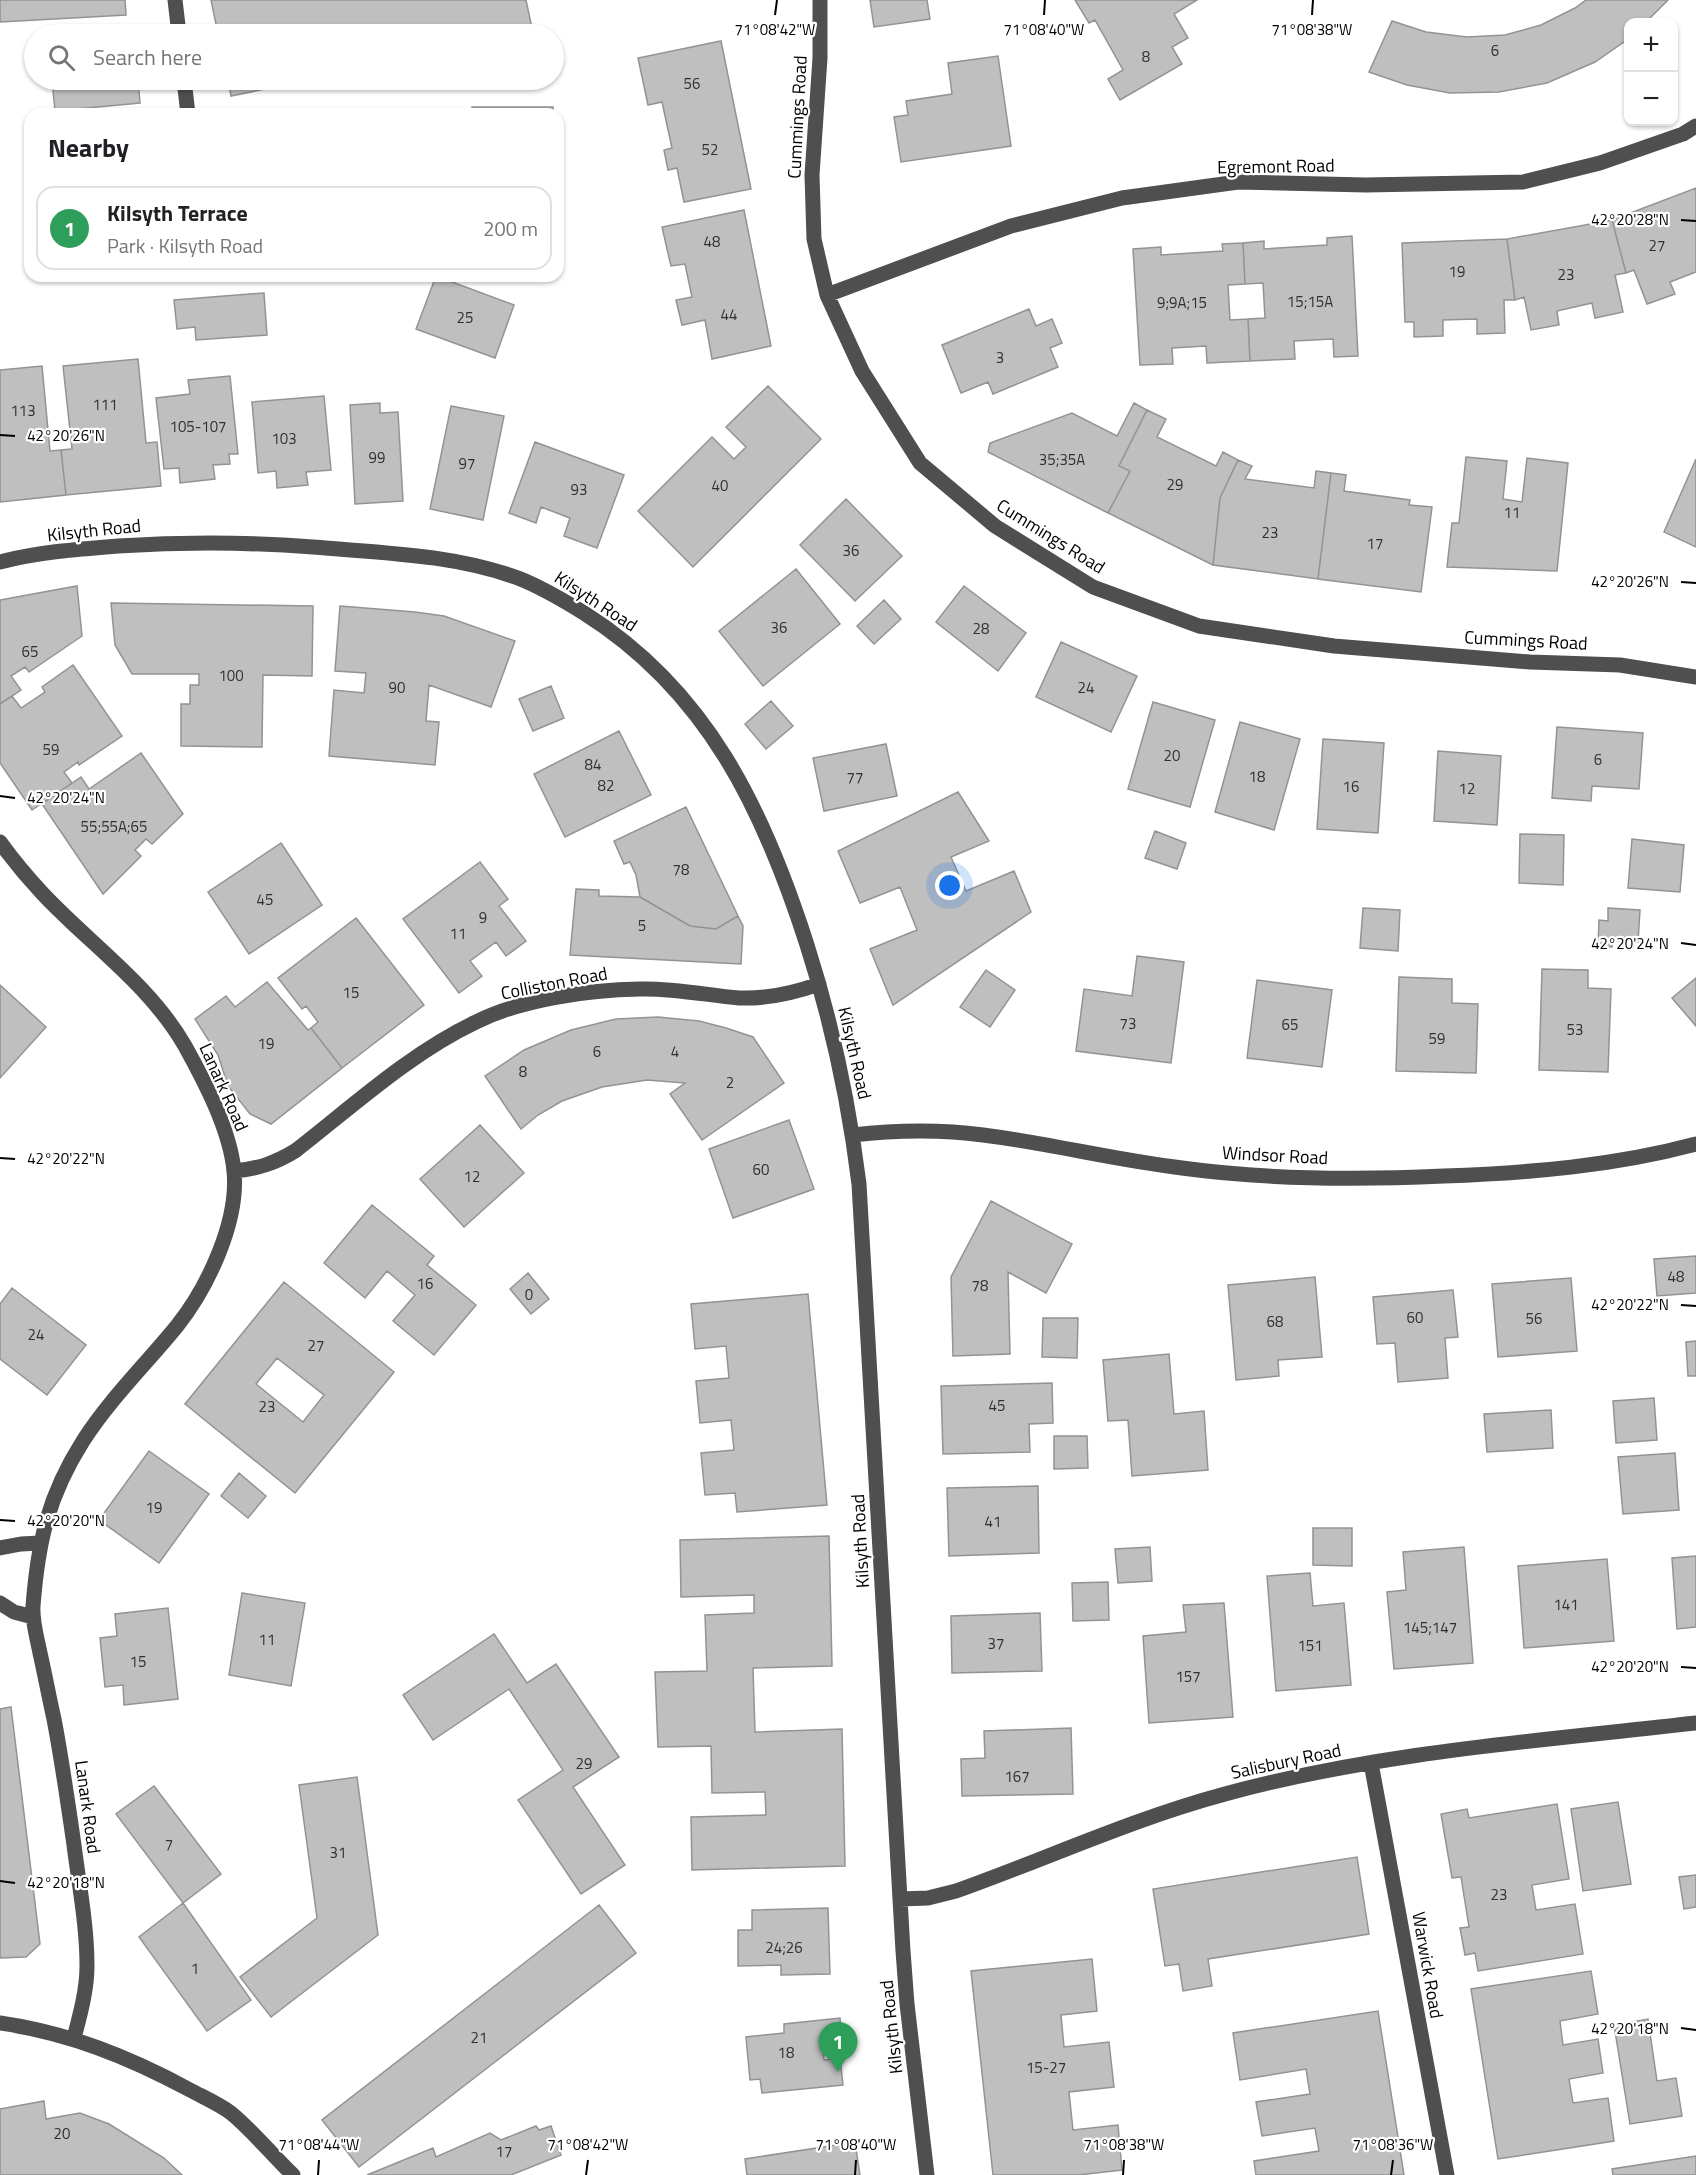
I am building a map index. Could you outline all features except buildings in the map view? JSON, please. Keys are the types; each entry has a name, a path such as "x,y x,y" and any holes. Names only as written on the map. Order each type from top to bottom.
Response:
{"street":[{"path":"175,0 178,24"},
{"name":"Cummings Road","path":"820,0 820,58 812,175 814,239 827,295 862,371 920,463 995,526 1093,587 1199,626 1334,646 1530,662 1620,664 1696,677"},
{"path":"185,90 187,108"},
{"name":"Egremont Road","path":"827,295 1011,226 1122,198 1238,182 1366,185 1523,182 1600,163 1683,134 1696,126"},
{"name":"Kilsyth Road","path":"0,562 80,549 218,543 283,545 426,556 474,564 519,579 563,600 605,627 642,656 678,692 735,771 761,821 781,869 819,984 838,1058 860,1184 907,2004 927,2175"},
{"name":"Lanark Road","path":"0,842 44,894 136,984 163,1014 183,1044 207,1090 225,1133 234,1171 233,1207 224,1241 208,1275 180,1321 108,1405 82,1442 54,1497 40,1543 33,1617 62,1758 86,1933 87,1969 82,2007 74,2038"},
{"name":"Colliston Road","path":"234,1171 254,1169 275,1163 295,1151 411,1060 445,1038 478,1020 517,1007 599,991 641,988 741,998 794,993 819,984"},
{"name":"Windsor Road","path":"853,1135 919,1131 954,1132 1181,1168 1256,1176 1329,1178 1498,1174 1580,1167 1662,1153 1696,1144"},
{"path":"0,1548 40,1543"},
{"path":"0,1603 15,1612 33,1617"},
{"name":"Salisbury Road","path":"900,1899 928,1898 956,1891 1171,1809 1227,1793 1371,1762 1445,1750 1696,1723"},
{"name":"Warwick Road","path":"1371,1762 1447,2175"},
{"path":"0,2023 74,2038 158,2073 230,2112 292,2175"}],"place":[{"name":"Kilsyth Terrace","path":"838,2072"}]}
